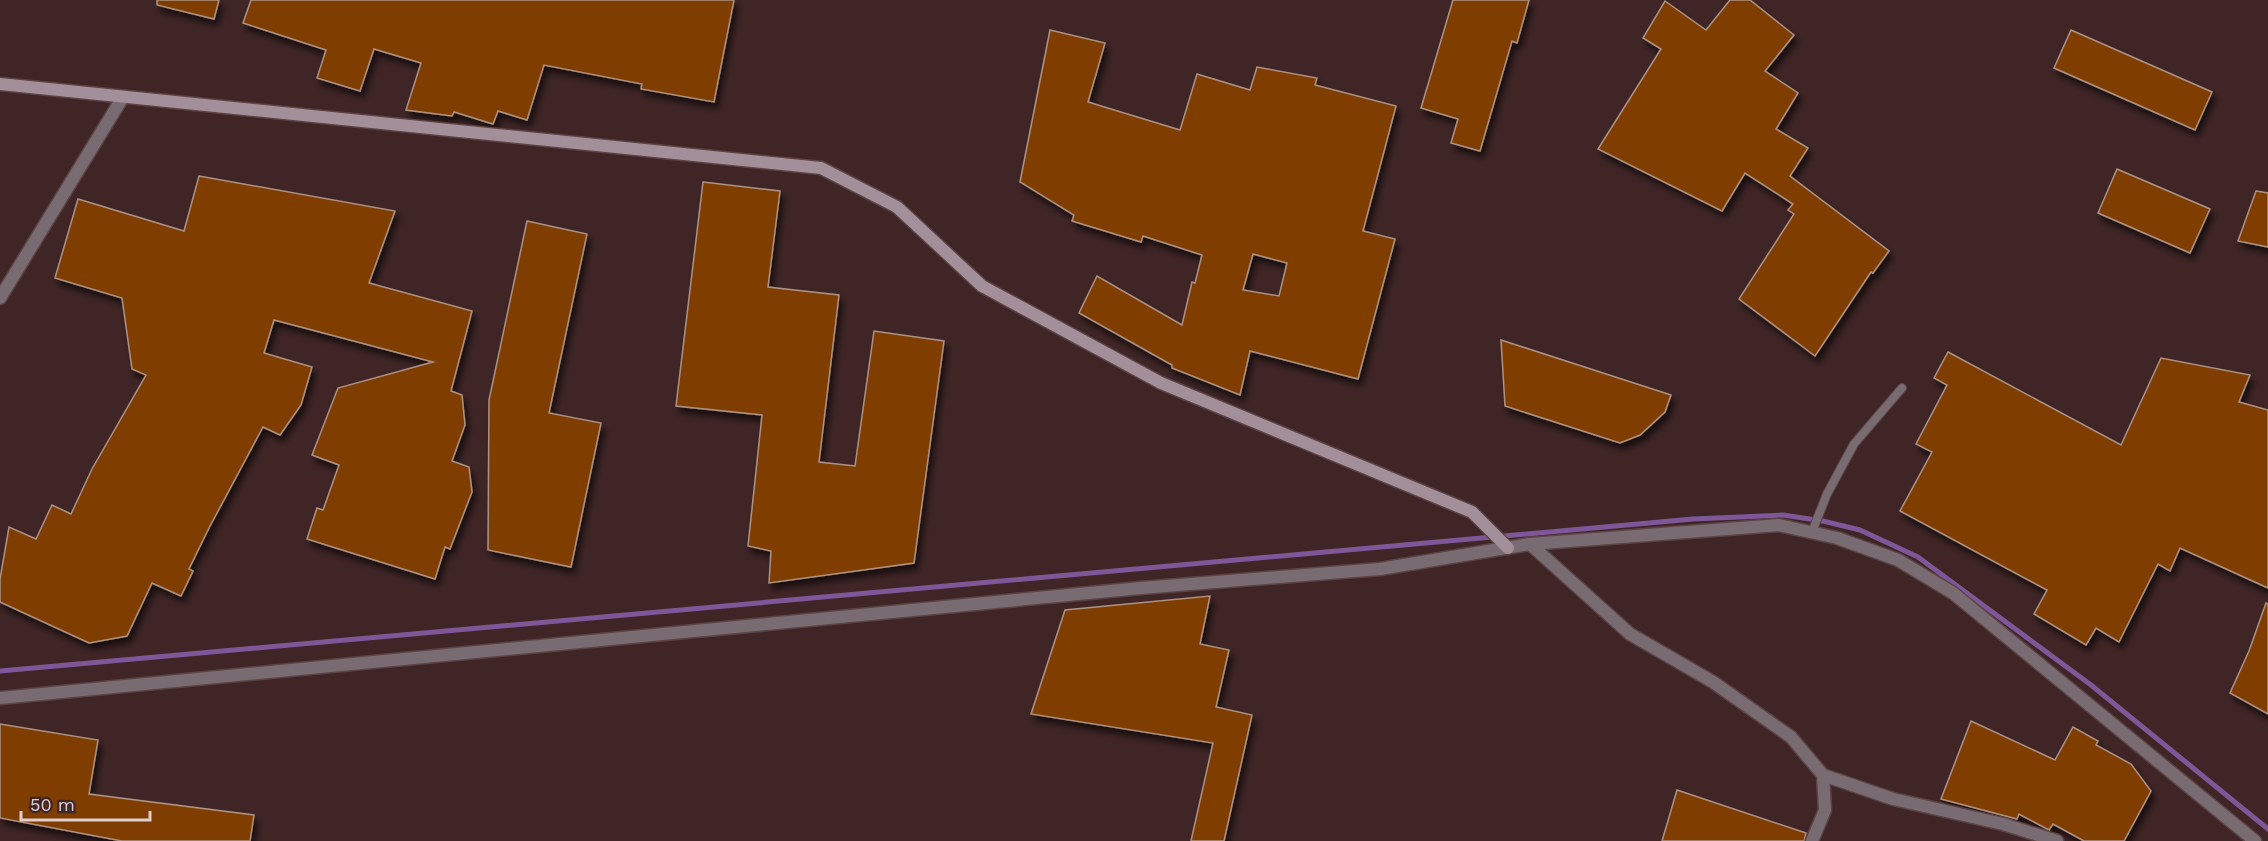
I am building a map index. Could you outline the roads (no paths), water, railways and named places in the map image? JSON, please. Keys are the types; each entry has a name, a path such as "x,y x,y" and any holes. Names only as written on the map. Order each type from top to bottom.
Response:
{"street":[{"path":"0,84 821,168 897,207 982,286 1161,382 1472,512 1508,548"},
{"path":"0,298 123,97"},
{"path":"0,698 1141,588 1380,569 1530,544 1779,525 1813,529 1898,560 1953,593 2255,841"},
{"path":"1530,544 1630,634 1713,682 1791,737 1823,775 1893,799 2003,824 2057,841"},
{"path":"1812,841 1825,810 1823,775"}],"lane":[{"path":"1813,529 1827,494 1854,444 1902,388"}],"waterway":[{"path":"0,671 1693,519 1783,515 1860,530 1918,557 2091,685 2268,829"}]}
